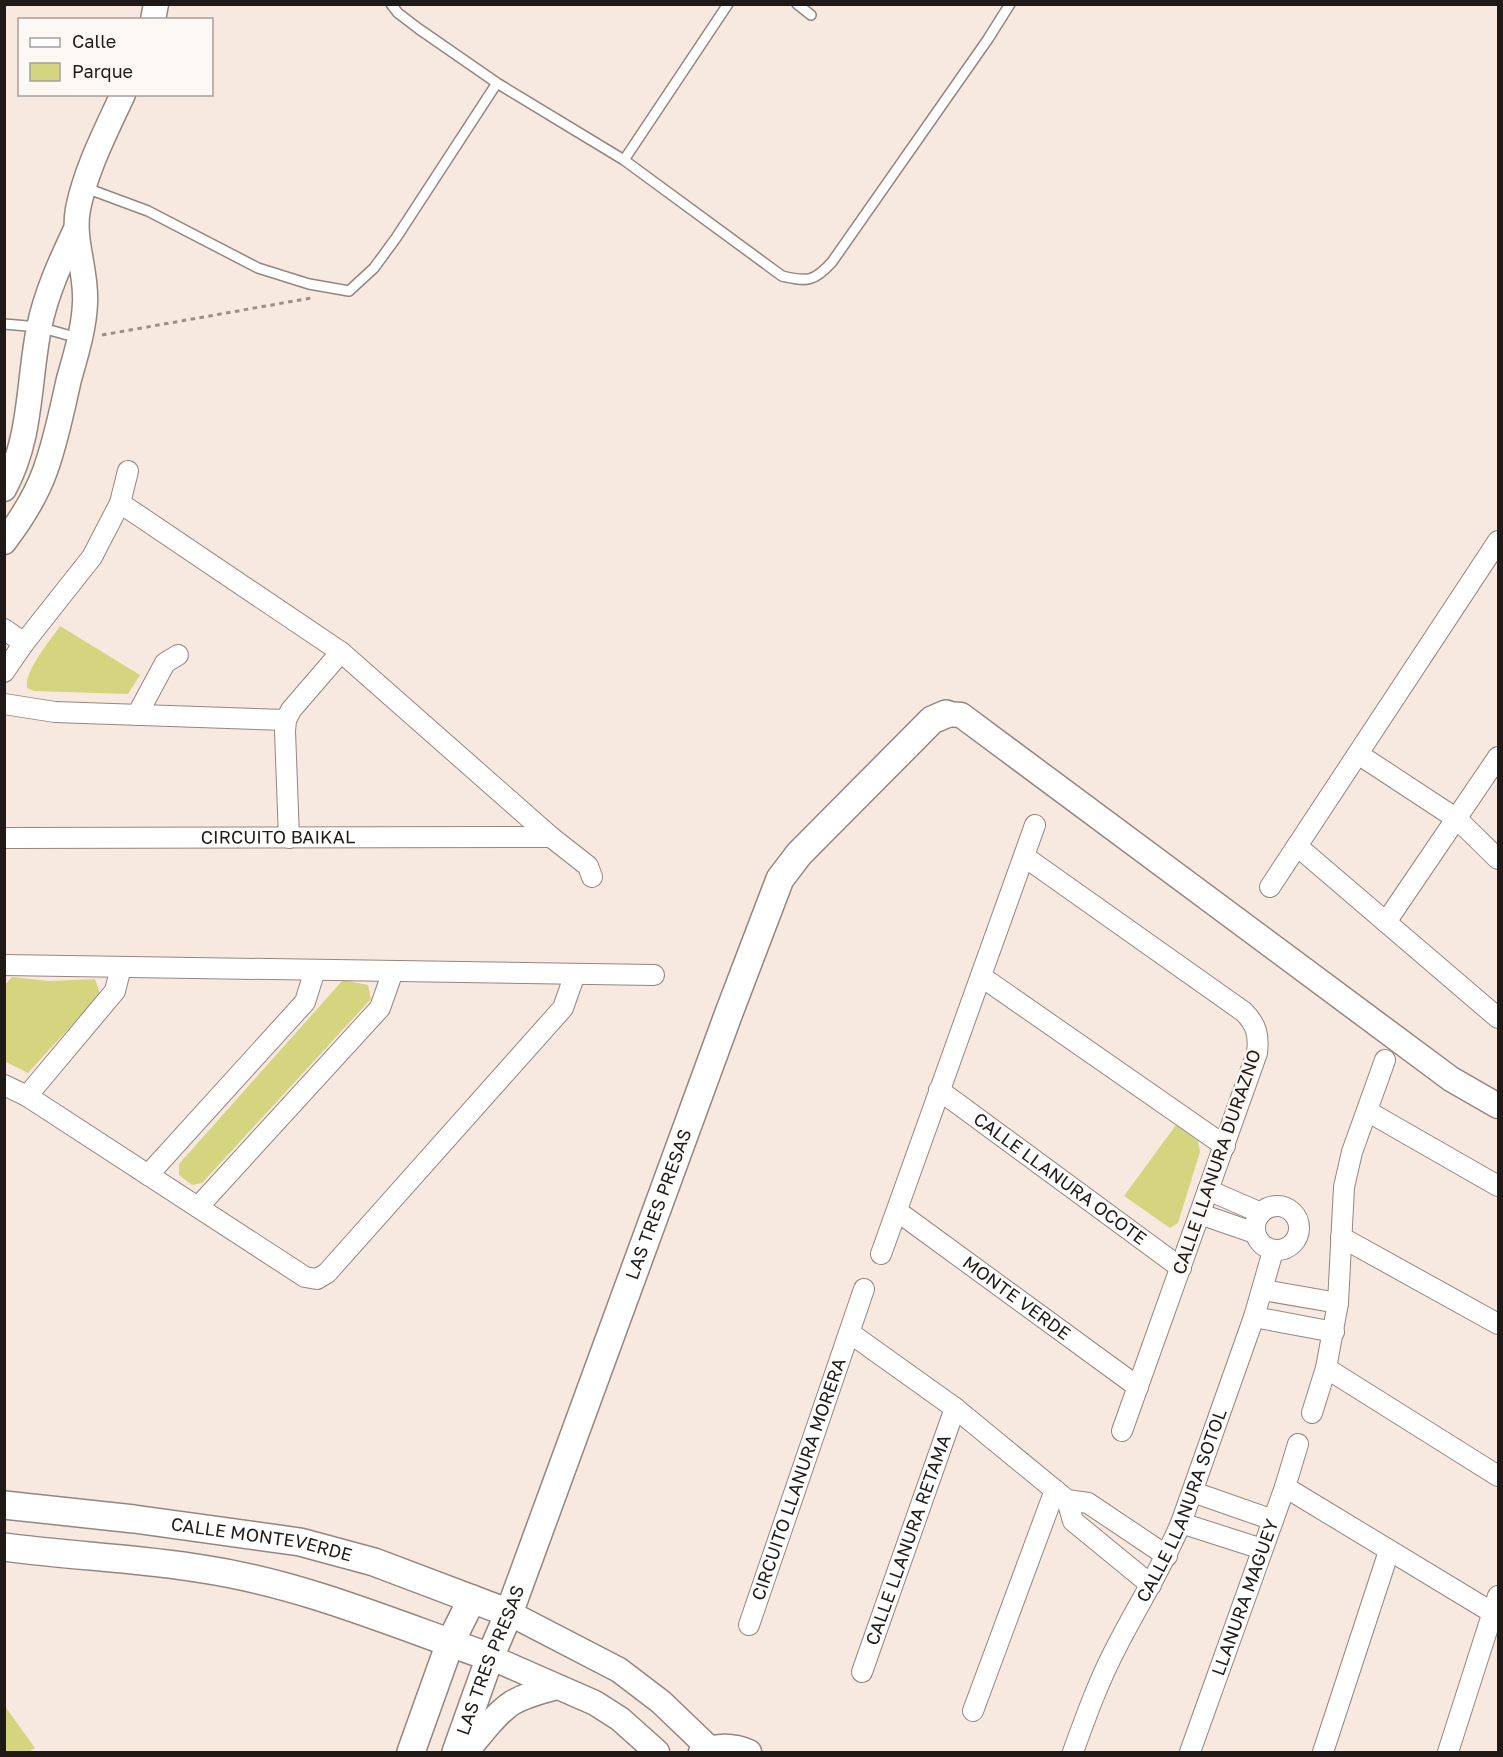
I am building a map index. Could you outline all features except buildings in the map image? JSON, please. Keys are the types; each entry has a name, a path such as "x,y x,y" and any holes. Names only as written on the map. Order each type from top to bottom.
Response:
{"main road":[{"name":"LAS TRES PRESAS","path":"456,1752 780,879 799,854 932,720 946,714"},
{"name":"CALLE MONTEVERDE","path":"4,1505 134,1519 300,1542 374,1562 509,1613"},
{"path":"4,1546 204,1569 294,1588 358,1608 490,1657"},
{"path":"411,1752 450,1643 472,1599"}],"street":[{"path":"4,489 22,449 39,327 50,288 76,229 83,187 98,147 122,96"},
{"path":"4,542 35,494 45,472 80,339 85,297 76,229"},
{"path":"50,288 85,297"},
{"path":"5,670 92,557 120,503 128,471"},
{"path":"120,503 341,652 551,837 588,866 592,877"},
{"path":"1270,888 1498,541"},
{"path":"4,629 24,643"},
{"path":"289,838 286,720 291,710 341,652"},
{"path":"137,715 165,663 178,655"},
{"path":"4,704 55,712 286,720"},
{"path":"946,714 961,715 1451,1079 1498,1106"},
{"path":"1358,754 1457,819 1498,859"},
{"path":"1386,922 1498,757"},
{"path":"881,1254 1035,825"},
{"name":"CIRCUITO BAIKAL","path":"4,838 551,837"},
{"path":"1297,846 1498,1018"},
{"name":"CALLE LLANURA DURAZNO","path":"1025,856 1244,1012 1257,1029 1259,1040 1257,1053 1225,1146 1122,1431"},
{"path":"4,965 654,975"},
{"path":"27,1096 115,992 120,967"},
{"path":"148,1174 305,1002 315,970"},
{"path":"198,1207 380,1008 393,971"},
{"path":"4,1085 27,1096 305,1276 317,1279 327,1273 563,1008 575,974"},
{"path":"982,977 1225,1146"},
{"path":"1312,1413 1334,1332 1338,1303 1344,1187 1352,1152 1385,1060"},
{"name":"CALLE LLANURA OCOTE","path":"939,1090 1181,1268"},
{"path":"1366,1111 1498,1186"},
{"path":"1208,1190 1261,1213"},
{"path":"1282,1207 1294,1214 1299,1229 1294,1243 1288,1248 1273,1251 1261,1245 1254,1226 1261,1213 1267,1208 1282,1207"},
{"name":"MONTE VERDE","path":"897,1211 1138,1387"},
{"path":"1200,1214 1255,1233"},
{"path":"1341,1237 1498,1324"},
{"name":"CALLE LLANURA SOTOL","path":"1073,1752 1098,1685 1167,1556 1181,1523 1254,1317 1273,1251"},
{"name":"CIRCUITO LLANURA MORERA","path":"749,1625 864,1288"},
{"path":"1263,1290 1338,1303"},
{"path":"1254,1317 1334,1332"},
{"name":"CIRCUITO LLANURA MORERA","path":"850,1333 955,1408 1061,1495 1085,1502 1098,1509 1167,1556"},
{"path":"1326,1368 1498,1476"},
{"name":"CALLE LLANURA RETAMA","path":"862,1672 955,1408"},
{"name":"LLANURA MAGUEY","path":"1190,1752 1285,1487 1298,1444"},
{"path":"1285,1487 1389,1551 1496,1605 1448,1752"},
{"path":"1193,1492 1273,1520"},
{"path":"973,1711 1061,1495"},
{"name":"CIRCUITO LLANURA MORERA","path":"1061,1495 1073,1521 1150,1585"},
{"path":"1181,1523 1262,1549"},
{"path":"1323,1752 1389,1551"},
{"path":"509,1613 619,1670 662,1702 706,1751 725,1747 749,1752"},
{"path":"490,1657 595,1703 620,1719 657,1752"},
{"path":"466,1752 512,1703 537,1692 557,1687"},
{"path":"636,1732 662,1702"}],"lane":[{"path":"391,4 398,13 419,29 497,83 624,160 782,276 807,281 820,275 832,262 1010,4"},
{"path":"624,160 728,4"},
{"path":"797,4 812,15"},
{"path":"83,187 148,211 258,268 309,284 349,291 374,268 396,238 497,83"},
{"path":"4,324 39,327 80,339"}],"path":[{"path":"80,339 314,298"}],"green space":[{"path":"60,626 140,675 128,694 34,691 27,688 29,673 33,665"},
{"path":"12,977 50,981 95,979 100,994 28,1073 6,1062 4,986"},
{"path":"343,980 368,985 371,999 202,1183 192,1185 179,1175 179,1164"},
{"path":"1176,1125 1198,1141 1200,1152 1178,1223 1170,1228 1124,1196"},
{"path":"4,1705 35,1748 29,1752 6,1752"}]}
